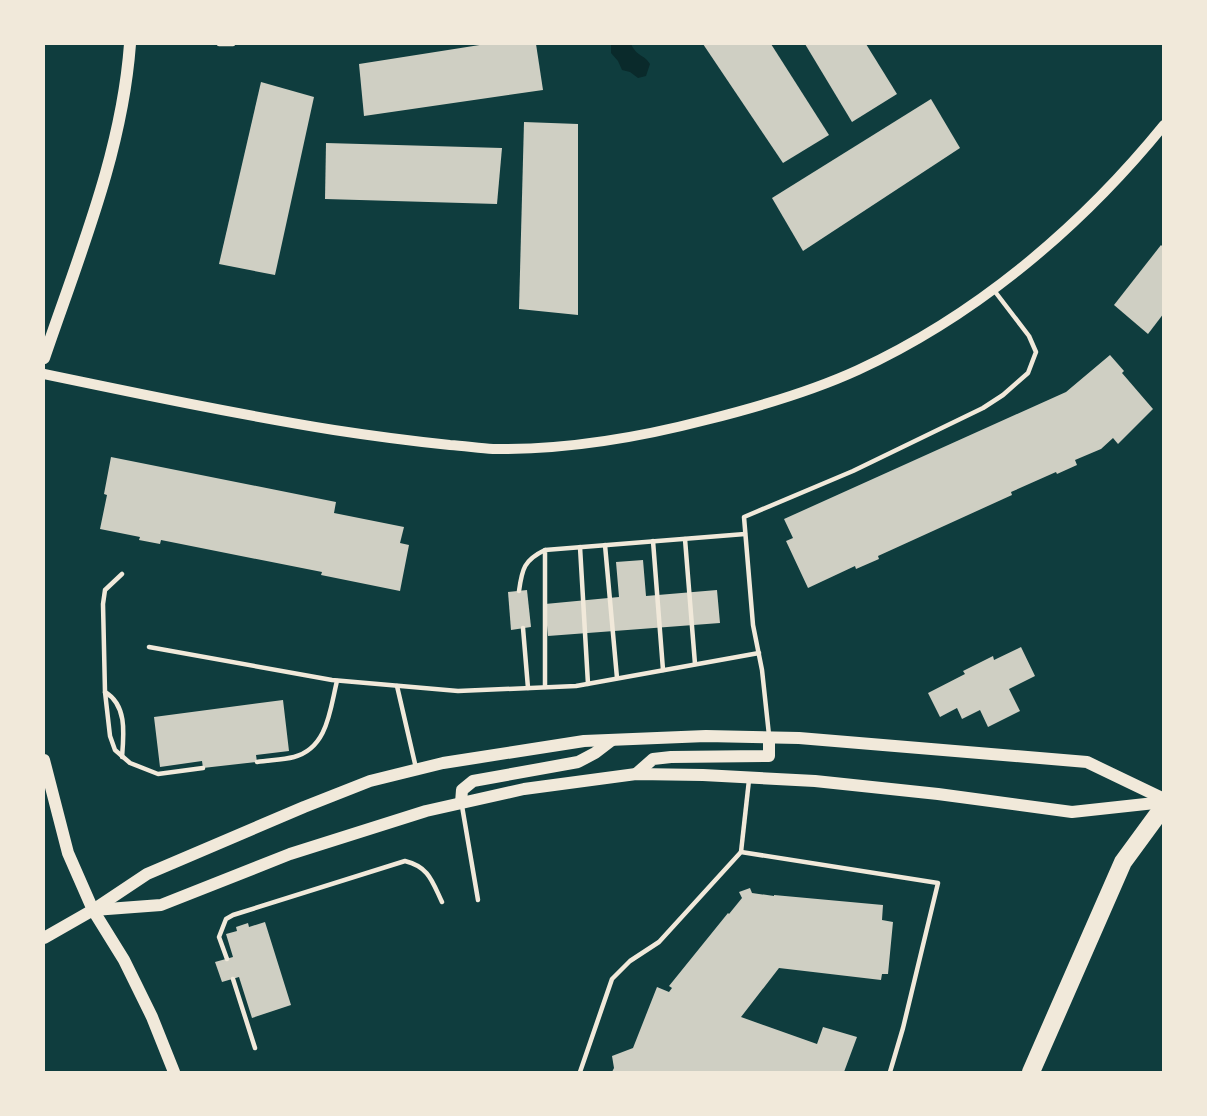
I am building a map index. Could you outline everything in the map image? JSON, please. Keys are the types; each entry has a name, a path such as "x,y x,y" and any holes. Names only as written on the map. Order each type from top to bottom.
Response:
{"highway":[{"path":"1031,1072 1123,862 1164,802"}],"main road":[{"path":"44,358 108,169 121,115 130,44"},
{"path":"44,938 93,910 147,874 370,781 443,763 572,742 706,736 799,738 1087,762 1164,802"},
{"path":"636,774 653,759 769,756 770,738"},
{"path":"461,803 462,790 473,780 578,762 595,753 613,739"},
{"path":"44,760 68,853 93,910 124,960 147,1007 174,1072"},
{"path":"93,910 161,905 290,854 426,811 524,789 636,774 815,781 938,794 1072,813 1164,802"}],"street":[{"path":"44,374 258,418 387,439 493,449 581,444 664,431 764,405 857,370 932,331 993,289 1070,228 1130,167 1164,125"}],"lane":[{"path":"219,44 233,44"},
{"path":"770,738 753,625 744,517 853,471 941,430 1003,395 1028,373 1036,352 1029,336 993,289"},
{"path":"519,591 522,571 529,560 545,550 745,534"},
{"path":"685,539 695,664"},
{"path":"653,542 663,670"},
{"path":"605,545 617,678"},
{"path":"580,547 588,684"},
{"path":"545,550 545,687"},
{"path":"122,574 105,590 103,604 105,692 110,736 115,750 130,763 158,774 203,768"},
{"path":"523,628 528,688"},
{"path":"149,647 337,681 458,691 588,684 759,653"},
{"path":"257,762 295,757 316,746 323,735 337,681"},
{"path":"397,686 416,770"},
{"path":"105,692 114,697 123,719 122,757"},
{"path":"580,1072 612,979 630,961 658,942 741,852 749,777"},
{"path":"461,803 478,900"},
{"path":"741,852 938,883 901,1036 890,1072"},
{"path":"227,959 219,937 226,919 233,915 405,861 417,864 430,875 442,902"},
{"path":"233,979 255,1048"}],"water":[{"path":"611,44 631,44 650,64 646,76 638,78 622,70 611,53"}],"building":[{"path":"486,44 536,44 543,90 364,116 359,64"},
{"path":"703,44 771,44 829,135 783,163"},
{"path":"805,44 866,44 897,94 852,122"},
{"path":"261,82 314,97 275,275 219,264"},
{"path":"931,99 960,148 803,251 772,198"},
{"path":"524,122 578,124 578,315 519,309"},
{"path":"326,143 502,148 497,204 325,199"},
{"path":"1161,245 1164,248 1164,313 1148,334 1114,305"},
{"path":"1110,355 1124,371 1122,373 1153,409 1118,444 1113,438 1101,449 1075,460 1077,465 1011,492 1012,495 878,556 879,559 856,569 855,566 808,588 786,541 793,538 784,519 1066,392"},
{"path":"111,457 336,502 334,513 404,527 400,543 409,545 400,591 321,575 322,572 161,540 160,544 139,540 140,537 100,529"},
{"path":"643,560 646,596 717,590 720,623 548,636 545,604 619,597 616,562"},
{"path":"527,590 531,627 511,630 508,592"},
{"path":"1021,647 1035,676 1009,689 1020,711 988,727 980,710 962,719 957,708 940,717 928,693 965,674 963,671 993,656 994,660"},
{"path":"283,700 289,751 256,755 257,762 203,768 202,761 160,767 154,717"},
{"path":"750,888 752,893 774,896 883,905 882,920 893,922 888,974 882,974 881,980 779,968 741,1017 817,1044 823,1027 857,1037 844,1072 612,1072 614,1068 612,1056 633,1048 657,987 669,992 672,988 669,986 742,898 739,892"},
{"path":"265,922 291,1005 252,1018 239,977 222,982 215,962 233,957 226,934 237,931 236,927 248,923 249,927"}]}
